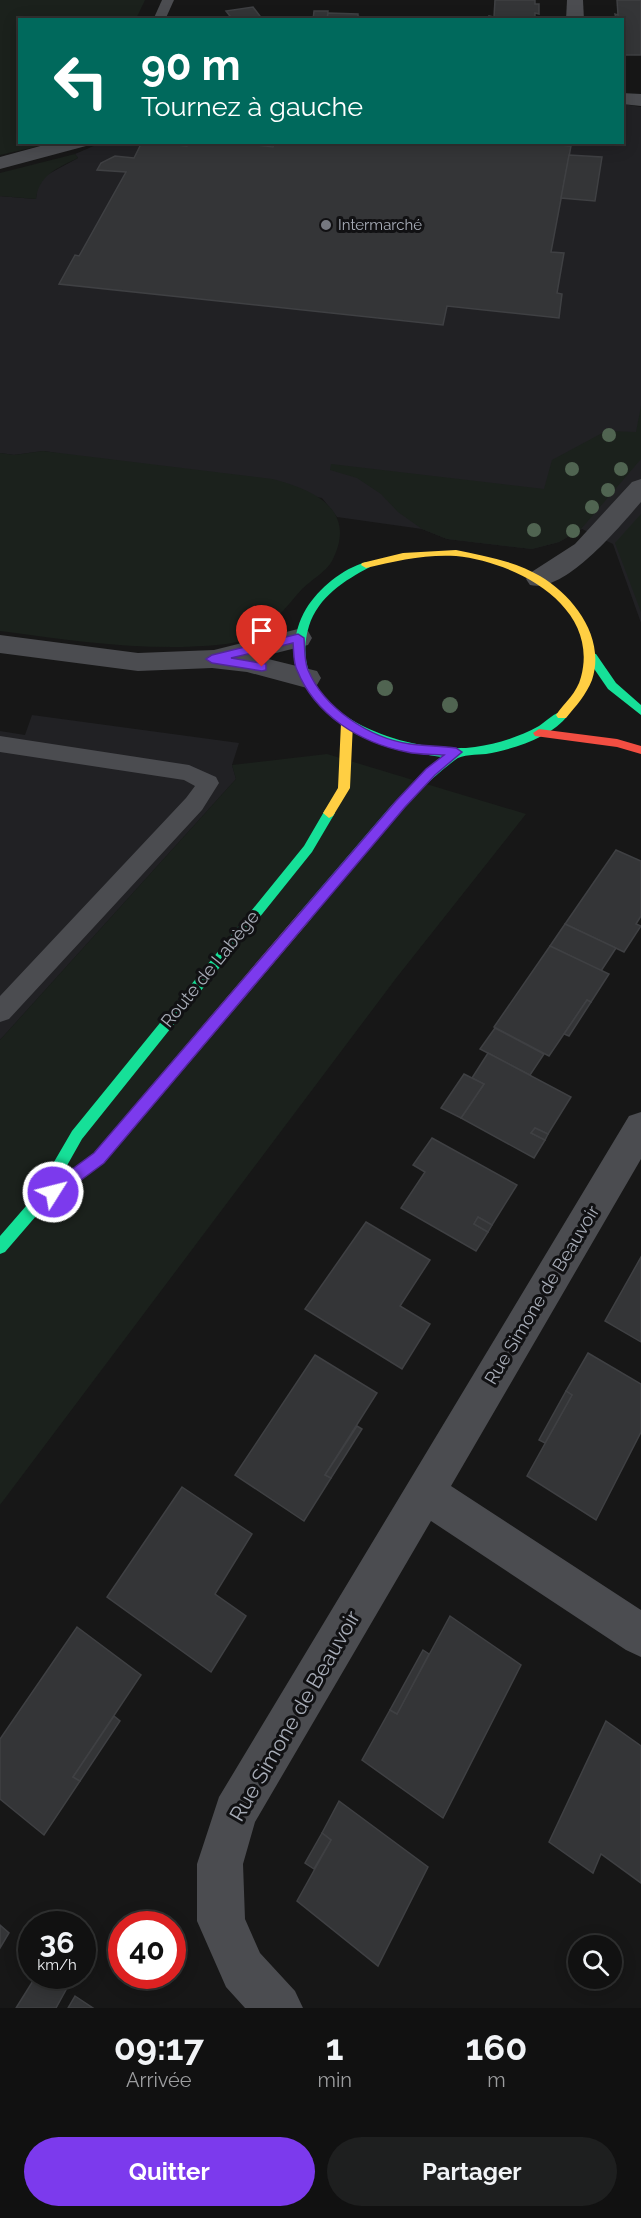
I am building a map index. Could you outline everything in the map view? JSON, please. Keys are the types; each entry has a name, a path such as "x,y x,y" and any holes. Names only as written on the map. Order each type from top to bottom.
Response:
{"street":[{"path":"574,0 576,18"},
{"path":"624,98 641,100"},
{"path":"0,163 71,144"},
{"path":"539,579 584,550 641,487"},
{"path":"592,657 586,686 568,712 539,733 510,745 456,752 407,748 375,738 347,723 318,698 301,668 298,638 310,607 335,582 370,563 412,554 456,553 500,562 539,579 567,601 585,628 592,657 612,686 641,711"},
{"path":"212,659 298,638"},
{"path":"0,644 138,662 212,659 247,663 307,678"},
{"name":"Route de Labège","path":"0,1246 38,1203 77,1135 308,849 344,788 347,723"},
{"path":"539,733 617,743 641,750"},
{"name":"Route de Labège","path":"38,1203 99,1158 400,804 430,772 456,752"},
{"name":"Rue Simone de Beauvoir","path":"278,2008 243,1970 221,1921 220,1864 235,1813 641,1127"},
{"path":"425,1493 641,1635"}],"lane":[{"path":"160,18 168,0"},
{"path":"0,744 189,773 208,783 194,804 0,1012"}],"shaded area":[{"path":"0,0 145,0 136,18 18,18 18,144 48,144 0,155"},
{"path":"624,104 641,107 641,623 613,544 582,529 559,542 532,549 447,539 422,529 337,517 322,498 44,451 14,455 0,453 0,196 36,199 37,188 43,177 78,158 75,154 98,144 624,144"},
{"path":"75,154 78,158 45,178 36,199 0,196 0,173"},
{"path":"641,406 641,459 581,529 559,542 532,549 447,539 422,529 398,512 381,494 357,478 330,470 331,464 544,489 552,460 606,431 636,432"},
{"path":"43,451 272,479 287,483 316,496 327,504 340,528 339,543 326,569 302,589 267,626 240,641 219,645 159,647 91,642 0,631 0,453 14,455"},
{"path":"641,514 641,612 615,543"},
{"path":"32,715 239,743 232,765 236,779 0,1040 0,731 25,735"},
{"path":"327,754 526,814 397,977 0,1505 0,1040 236,779 232,765"}],"building":[{"path":"495,0 535,0 535,4 539,4 539,14 535,13 535,18 489,18 489,16 494,17"},
{"path":"617,0 641,0 641,55 624,55 624,18 616,18 615,14 618,15"},
{"path":"253,7 261,18 231,18 226,11"},
{"path":"314,11 328,11 327,18 313,18"},
{"path":"328,13 358,14 362,18 327,18"},
{"name":"Intermarché","path":"141,144 187,146 188,144 247,144 273,147 274,144 549,144 571,146 551,252 564,253 557,293 562,294 559,318 447,306 443,325 59,284 75,255 79,256 126,172 97,170 101,163 115,156 134,158"},
{"path":"569,155 602,157 595,201 561,198"},
{"path":"616,850 641,861 641,916 636,924 641,926 624,952 565,924"},
{"path":"565,924 616,948 601,971 550,946"},
{"path":"550,946 609,974 591,1002 587,1000 549,1056 494,1027"},
{"path":"587,1000 591,1002 569,1036 564,1034"},
{"path":"495,1028 544,1054 530,1075 480,1049"},
{"path":"488,1053 571,1097 548,1134 535,1128 531,1133 545,1140 534,1158 461,1118 484,1084 472,1078"},
{"path":"464,1074 484,1084 461,1118 441,1108"},
{"path":"535,1128 548,1134 545,1140 531,1133"},
{"path":"432,1138 517,1185 492,1225 478,1217 474,1224 488,1232 476,1251 401,1208 425,1172 413,1165"},
{"path":"478,1217 492,1225 488,1232 474,1224"},
{"path":"366,1222 430,1260 400,1306 430,1324 402,1369 305,1309"},
{"path":"641,1257 641,1342 605,1321"},
{"path":"588,1353 641,1384 641,1432 596,1520 527,1476 572,1395 566,1391"},
{"path":"315,1355 377,1393 325,1475 331,1478 304,1521 235,1475"},
{"path":"566,1391 572,1395 545,1443 539,1440"},
{"path":"357,1426 362,1429 331,1478 325,1475"},
{"path":"182,1487 252,1534 215,1594 246,1616 211,1672 107,1597"},
{"path":"450,1616 521,1665 443,1818 362,1760 390,1710 397,1714"},
{"path":"77,1627 141,1675 73,1777 80,1781 44,1835 0,1799 0,1739"},
{"path":"423,1650 429,1654 397,1714 390,1710"},
{"path":"114,1716 120,1721 80,1781 73,1777"},
{"path":"606,1721 641,1746 641,1883 601,1854 593,1873 549,1842"},
{"path":"339,1801 428,1867 378,1966 297,1901 331,1840 322,1833"},
{"path":"322,1833 331,1840 314,1869 305,1863"},
{"path":"0,1925 9,1933 0,1948"},
{"path":"28,1989 66,1989 56,2008 16,2008"},
{"path":"75,1996 93,2008 68,2008"}],"traffic: fast":[{"path":"366,565 336,582 313,606 303,627 299,654 306,679 320,700 341,718 391,743 418,750 458,753 490,749 521,740 550,725 562,715"},
{"path":"592,657 612,686 641,711"},
{"path":"305,916 395,809 456,752"},
{"path":"0,1247 38,1203 77,1135 308,849 329,813"}],"traffic: slow":[{"path":"456,553 526,573 554,591 569,606 580,623 587,641 589,660 586,679 577,697 562,715"},
{"path":"366,565 403,556 456,553"},
{"path":"329,813 344,788 347,723"},
{"path":"49,1195 99,1158 305,916"}],"traffic: jam":[{"path":"539,733 617,743 641,750"}],"place":[{"name":"Intermarché","path":"326,225"}],"route":[{"path":"53,1192 99,1158 400,804 430,772 456,752 442,753 407,748 375,738 347,723 318,698 301,668 298,638 212,659 262,667"}]}
